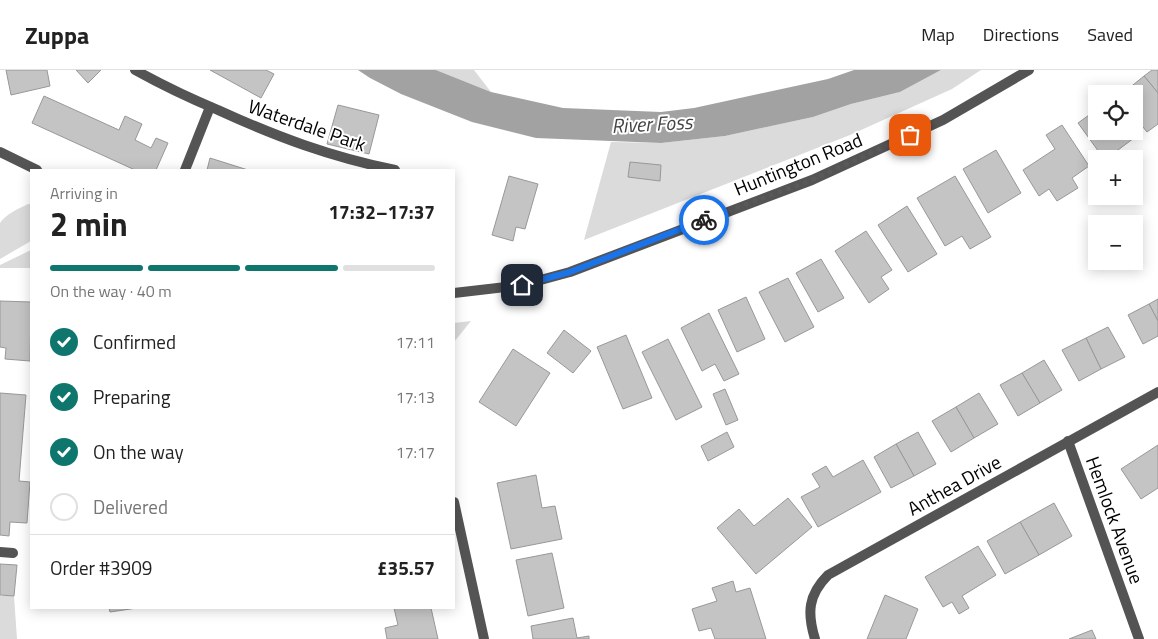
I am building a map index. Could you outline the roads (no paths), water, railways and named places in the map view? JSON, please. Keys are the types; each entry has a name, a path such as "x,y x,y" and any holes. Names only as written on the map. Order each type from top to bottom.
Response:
{"street":[{"name":"Waterdale Park","path":"135,70 161,85 266,132 312,149 390,169"},
{"name":"Huntington Road","path":"455,293 522,285 570,272 812,180 943,120 1029,70"},
{"path":"185,169 210,107"},
{"path":"0,152 35,169"},
{"name":"Anthea Drive","path":"815,639 810,623 811,600 818,585 828,575 1158,392"},
{"name":"Hemlock Avenue","path":"1068,442 1139,639"},
{"path":"455,507 484,639"},
{"path":"0,552 13,553"}],"water":[{"name":"River Foss","path":"358,70 436,70 491,92 563,108 661,112 694,108 828,79 854,70 941,70 900,92 851,104 813,117 725,136 661,143 536,138 472,122 401,94"}]}
